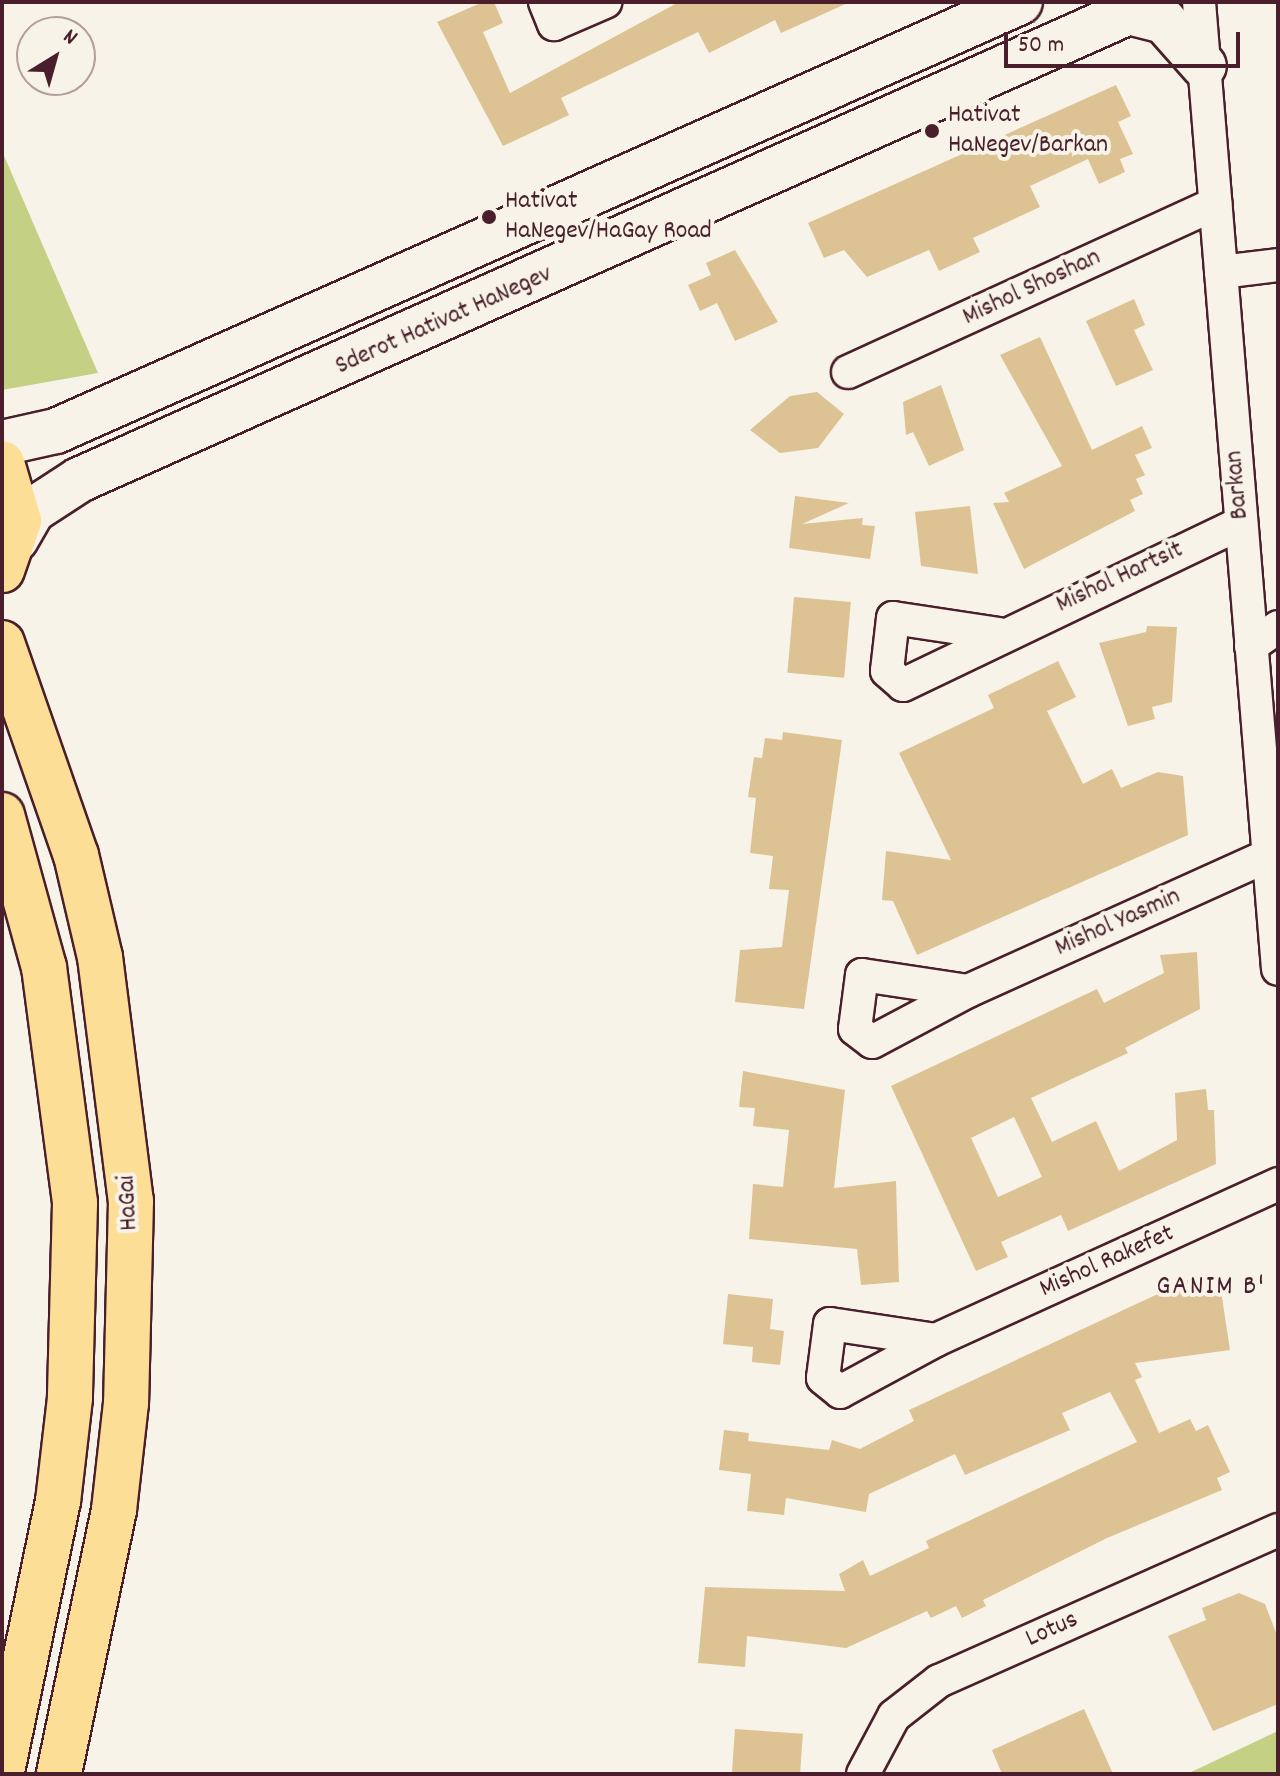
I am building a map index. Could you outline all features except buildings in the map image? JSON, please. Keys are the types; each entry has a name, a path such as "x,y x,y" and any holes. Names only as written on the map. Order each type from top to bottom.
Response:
{"highway":[{"path":"2,463 18,503 9,554"},
{"name":"HaGai","path":"2,643 76,855 100,957 131,1201 127,1375 114,1510 59,1774"},
{"name":"HaGai","path":"2,815 44,967 75,1203 70,1398 15,1652 2,1772"}],"main road":[{"name":"Sderot Hativat HaNegev","path":"2,443 88,417 1020,2"},
{"name":"Sderot Hativat HaNegev","path":"9,554 48,497 109,467 1140,7"},
{"path":"1140,7 1164,21 1204,66"}],"street":[{"path":"545,2 554,24 605,2"},
{"name":"Barkan","path":"1199,2 1278,969"},
{"name":"Mishol Shoshan","path":"848,372 1215,204"},
{"path":"1221,272 1278,265"},
{"name":"Mishol Hartsit","path":"999,634 1241,523"},
{"path":"1251,646 1278,627"},
{"name":"Mishol Yasmin","path":"968,991 1269,855"},
{"name":"Mishol Rakefet","path":"936,1340 1278,1184"},
{"name":"Lotus","path":"863,1774 894,1716 939,1681 1278,1530"}],"green space":[{"path":"2,151 98,373 2,390"},
{"path":"1278,1731 1278,1774 1187,1774"}],"place":[{"name":"Hativat HaNegev/Barkan","path":"932,131"},
{"name":"Hativat HaNegev/HaGay Road","path":"489,217"}],"district":[{"name":"GANIM B'","path":"1211,1288"}]}
